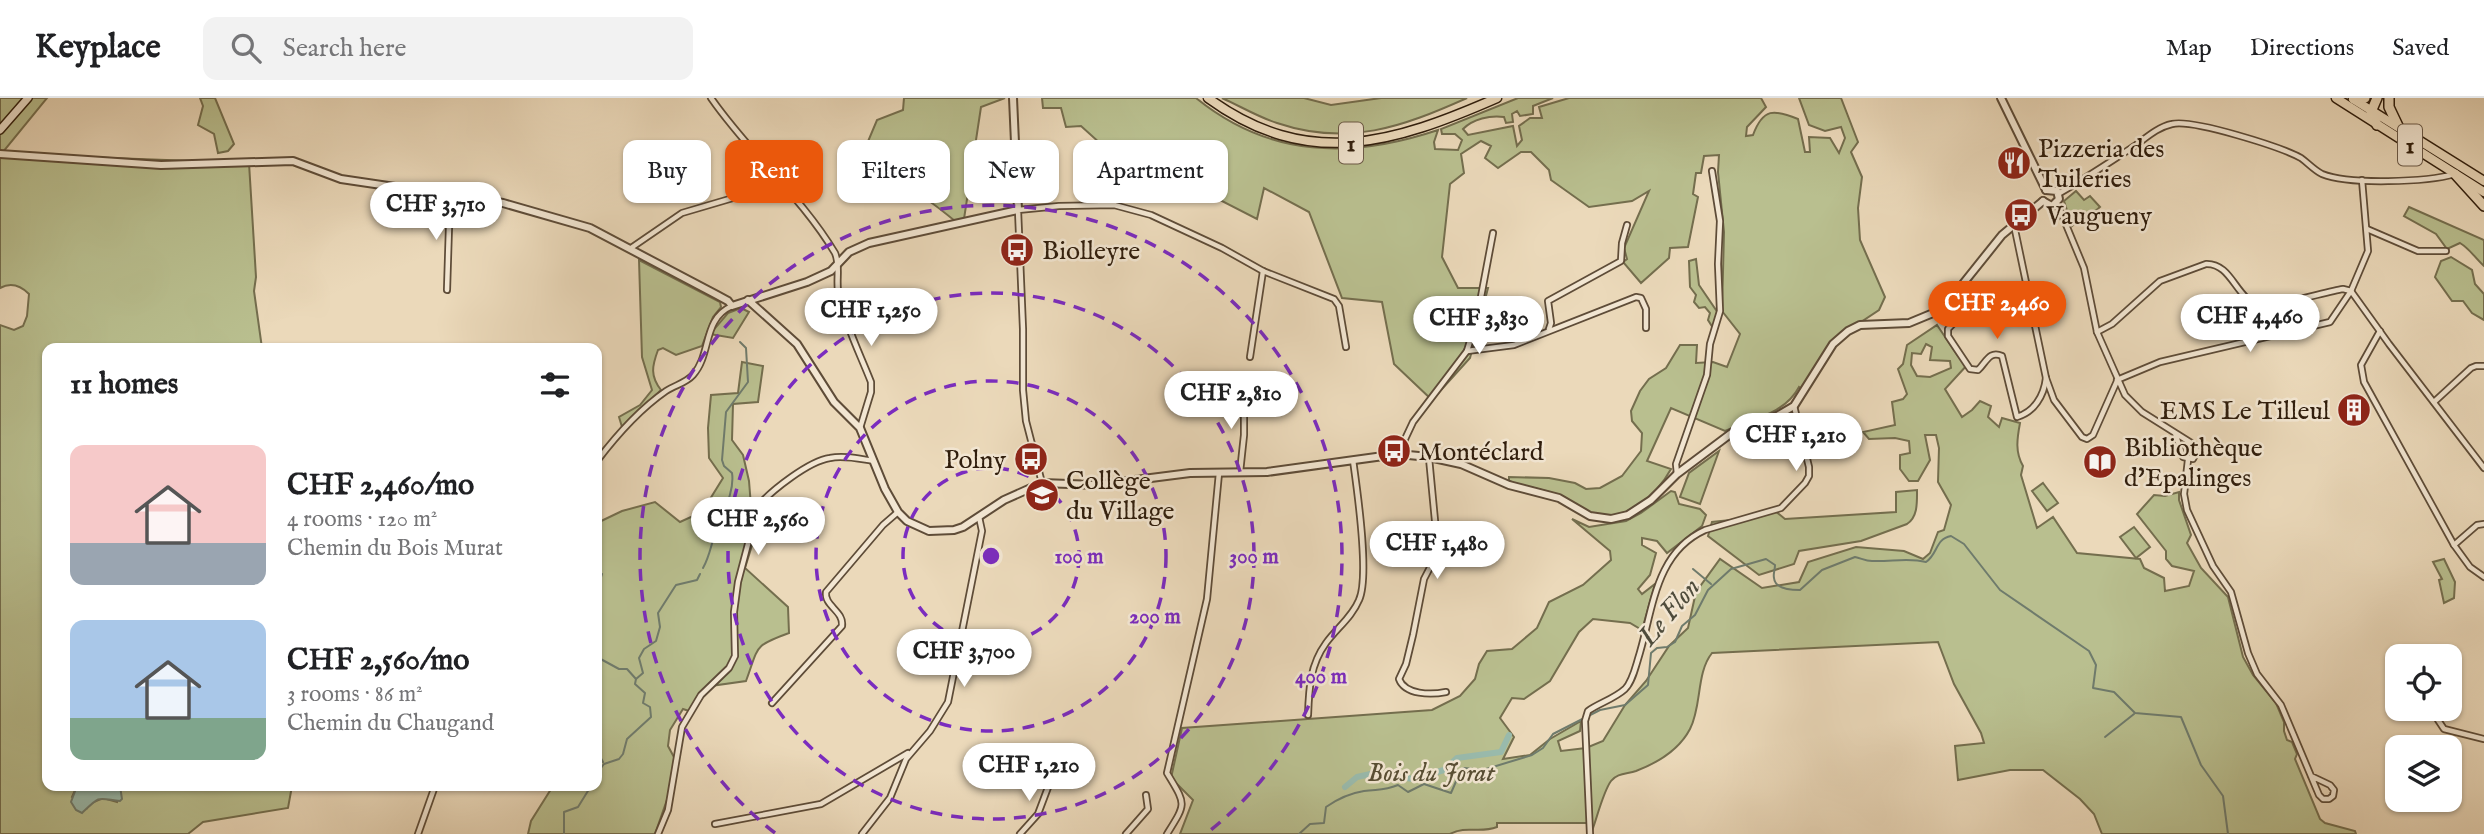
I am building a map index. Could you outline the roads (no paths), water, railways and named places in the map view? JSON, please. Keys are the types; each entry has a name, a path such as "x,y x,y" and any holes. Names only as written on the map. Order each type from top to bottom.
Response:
{"highway":[{"path":"2353,99 2365,98"},
{"path":"2377,98 2371,109 2372,118 2377,125"},
{"path":"2389,98 2389,107 2398,126"},
{"path":"2455,174 2484,206"}],"main road":[{"path":"0,130 28,98"},
{"name":"1","path":"1208,98 1235,116 1269,131 1306,140 1344,143 1370,142 1413,132 1497,98"},
{"name":"1","path":"2336,98 2484,192"},
{"name":"1","path":"2353,99 2484,181"}],"street":[{"path":"711,98 745,140"},
{"path":"1013,98 1023,390 1026,421 1042,483"},
{"path":"2001,98 2046,190"},
{"path":"2058,194 2164,126 2182,122 2276,147 2301,159 2320,173 2337,178 2439,178 2455,174"},
{"path":"0,154 161,165 284,160 364,184 503,203 590,228 728,301 732,306"},
{"path":"1677,474 1676,464 1707,375 1710,344 1720,311 1720,221 1712,171"},
{"path":"2014,225 2046,378 2073,428 2087,439 2093,435 2117,380 2160,362 2330,322 2351,290 2368,251 2361,180"},
{"path":"2046,190 2054,190 2058,194"},
{"path":"2043,201 2046,190"},
{"path":"447,290 450,194"},
{"path":"2058,194 2057,203 2084,268 2097,332 2117,380 2133,405 2196,446 2196,456 2188,460"},
{"path":"2043,201 2049,206 2057,203"},
{"path":"748,300 797,344 834,402 860,428 890,500 898,512 918,527 939,531 954,530 1004,500 1042,483 1097,485 1190,473 1266,472 1398,454 1461,464 1509,485 1559,499 1590,516 1604,519 1628,515 1637,510 1677,474 1733,432 1777,416 1794,406 1833,344 1843,334 1860,325 1901,324 1934,314 1950,300 1991,247 2043,201"},
{"path":"631,248 682,213 725,202"},
{"path":"799,203 825,237 838,262 836,279 839,298 871,382 872,392 860,428"},
{"path":"602,455 656,400 695,373 711,326 720,313 732,306 807,282 831,271 849,252 869,243 1018,210 1114,205 1171,223 1263,271 1334,299 1339,306 1346,347"},
{"path":"1548,330 1551,319 1548,301 1621,261 1627,225"},
{"path":"2367,229 2418,251 2446,251"},
{"path":"1398,454 1414,422 1467,351 1477,318 1493,233"},
{"path":"2097,332 2112,324 2160,281 2206,264 2222,268 2249,299 2263,305 2343,289 2351,290 2379,331 2484,468"},
{"path":"1250,357 1263,271"},
{"path":"1467,351 1514,345 1639,297 1646,309 1646,328"},
{"path":"1973,303 1948,329 1948,336 1969,369 1978,370 1990,355 1996,353 2001,356 2017,417 2031,410 2045,388 2046,378"},
{"path":"2379,331 2361,365 2364,382 2454,545 2470,567 2484,577"},
{"path":"2434,402 2471,368 2484,366"},
{"path":"1240,472 1244,435 1244,392"},
{"path":"1590,834 1585,721 1587,711 1626,688 1639,657 1662,571 1678,549 1693,535 1705,530 1781,508 1805,483 1809,477 1808,467 1794,406"},
{"path":"2175,433 2183,457 2188,460"},
{"path":"658,834 668,810 682,727 701,695 729,668 735,656 734,612 738,582 758,506 794,476 821,460 837,457 874,461"},
{"path":"1429,457 1438,552 1424,579 1413,635 1399,679 1401,685 1408,690 1446,692"},
{"path":"1308,715 1310,678 1318,657 1352,612 1363,588 1359,500 1353,460"},
{"path":"2188,460 2184,494 2187,510 2213,566 2231,592 2248,653 2257,674 2281,705 2311,776 2323,799 2333,796 2334,790 2330,785 2311,776"},
{"path":"1167,834 1182,809 1182,799 1167,773 1207,599 1219,473"},
{"path":"772,703 842,626 841,616 827,601 827,592 883,525 898,512"},
{"path":"862,834 890,798 901,767 940,716 951,690 982,531 979,517"},
{"path":"2454,545 2477,525 2484,524"},
{"path":"2439,721 2444,729 2484,739"},
{"path":"715,824 821,804 911,751"},
{"path":"1020,834 1038,814 1050,782"},
{"path":"418,834 433,791"},
{"path":"1126,834 1148,809 1146,795"}],"waterway":[{"path":"703,568 732,488 732,473 722,460 726,412 748,382 746,348 740,342"},
{"name":"Le Flon","path":"1299,834 1310,824 1324,823 1326,807 1349,795 1398,785 1408,792 1424,784 1451,793 1464,768 1483,770 1532,755 1543,748 1553,734 1600,710 1625,705 1648,685 1651,653 1675,642 1682,626 1695,615 1708,590 1731,569 1766,559 1775,565 1777,585 1800,590 1822,570 1855,557 1870,561 1926,562 1939,543 1951,536 1964,544 2000,590 2089,651 2096,665 2093,688 2114,692 2135,713 2181,717 2201,765 2223,796 2228,834"},
{"path":"1693,569 1711,584"},
{"path":"602,767 619,759 627,739 651,717 650,707 643,703 645,693 635,684 636,679 643,673 639,658 644,649 656,641 660,627 658,613 676,585 697,580 700,574"},
{"path":"602,660 619,669 627,669 636,679"},
{"path":"2105,737 2134,714"},
{"path":"1345,787 1357,777 1375,773 1413,779 1444,770 1457,758 1501,752 1509,735"},
{"path":"564,834 564,812 578,807 588,791"}],"place":[{"name":"Pizzeria des Tuileries","path":"2014,163"},
{"name":"Vaugueny","path":"2021,215"},
{"name":"Biolleyre","path":"1017,250"},
{"name":"EMS Le Tilleul","path":"2354,410"},
{"name":"Montéclard","path":"1394,451"},
{"name":"Polny","path":"1031,459"},
{"name":"Bibliothèque d'Epalinges","path":"2100,462"},
{"name":"Collège du Village","path":"1042,495"}],"park label":[{"name":"Bois du Jorat","path":"1431,772"}]}
